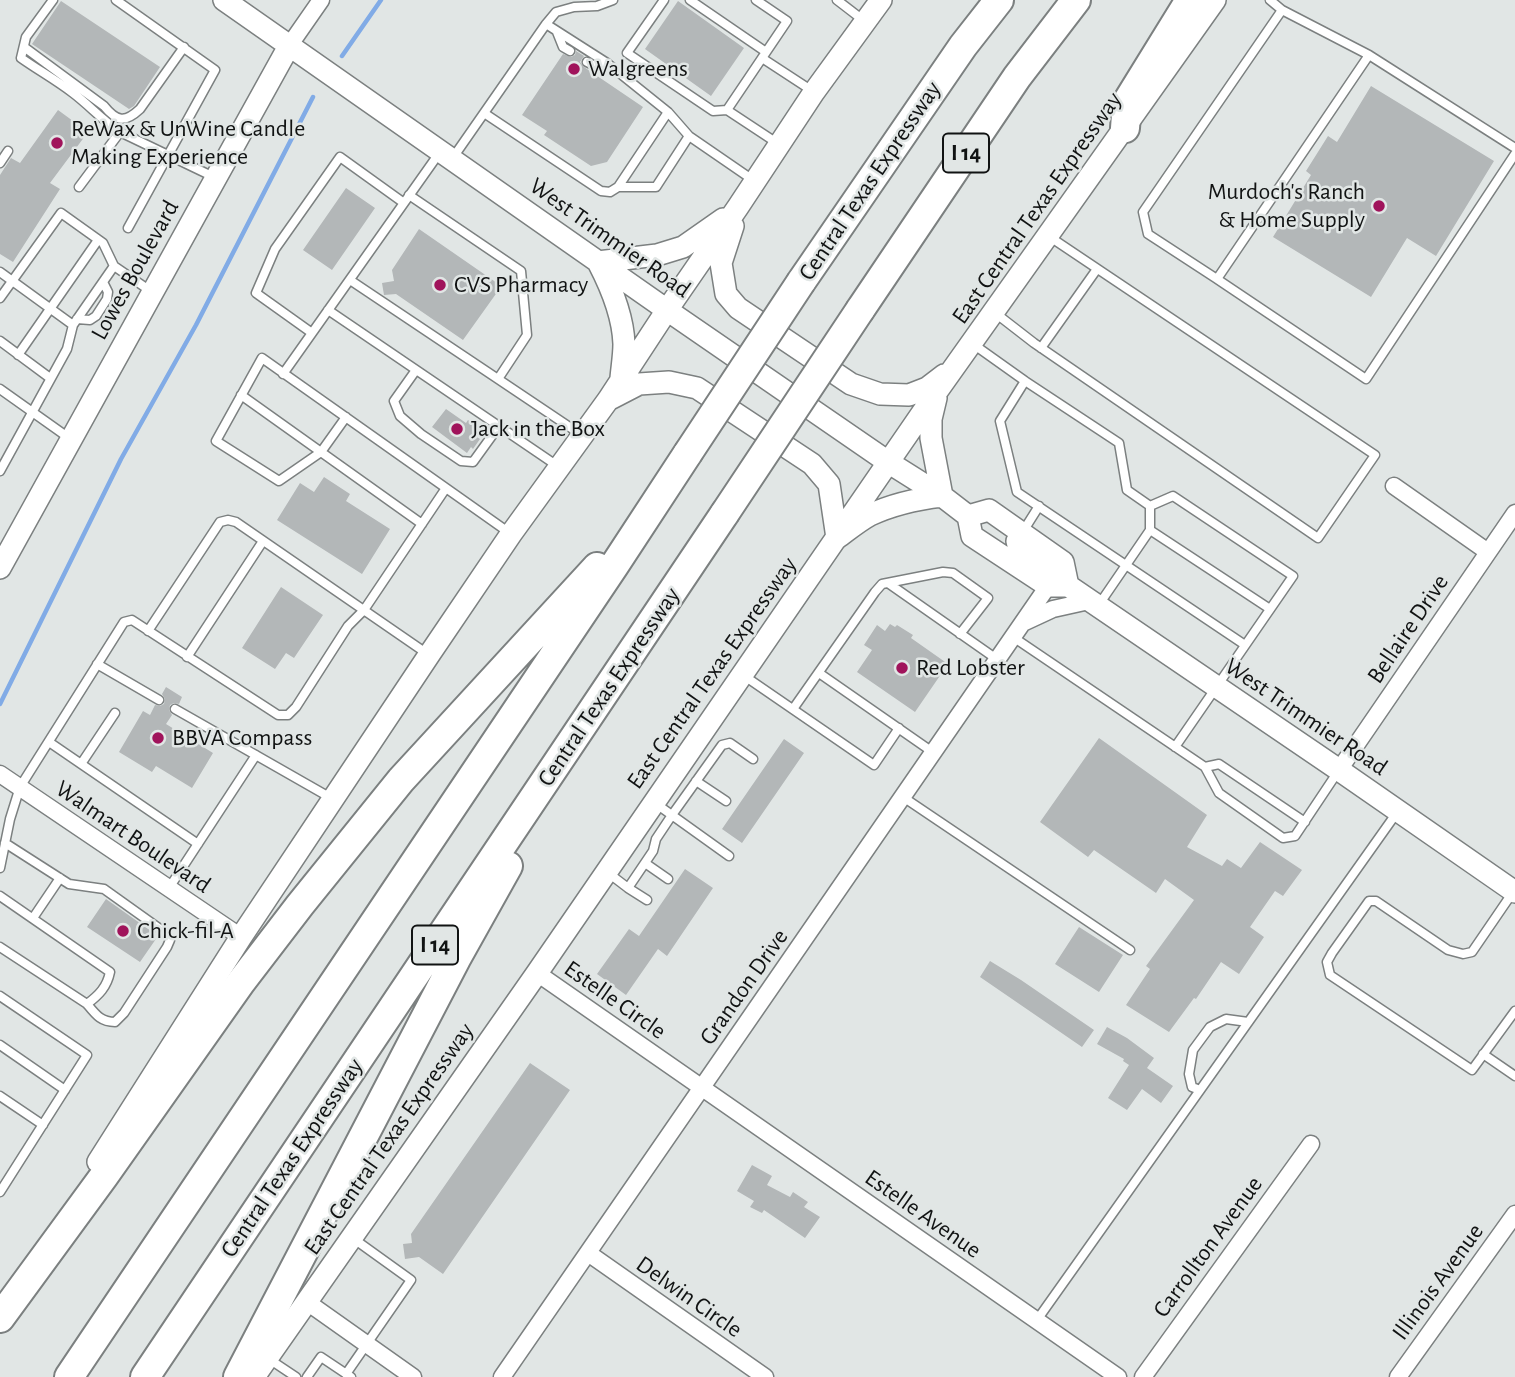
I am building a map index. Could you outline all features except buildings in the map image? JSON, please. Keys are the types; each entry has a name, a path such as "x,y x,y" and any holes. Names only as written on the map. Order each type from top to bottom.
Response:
{"highway":[{"name":"Central Texas Expressway","path":"69,1377 648,515 801,282 962,46 999,0"},
{"name":"Central Texas Expressway","path":"145,1377 1017,77 1076,0"},
{"path":"1125,128 1127,102 1190,0"},
{"path":"0,1318 241,982 359,832 401,780 575,590 648,515"},
{"path":"238,1377 456,960 541,807 549,776"}],"main road":[{"name":"West Trimmier Road","path":"224,0 888,463 942,496 968,516 972,536 1093,604 1514,890"},
{"path":"0,1318 241,937 429,655 511,534 621,381 814,92 881,0"},
{"name":"East Central Texas Expressway","path":"254,1377 607,872 663,809 703,733 938,390 1215,0"},
{"name":"Lowes Boulevard","path":"0,568 289,46"},
{"path":"621,381 624,343 619,312 611,287 598,262 657,255 683,247 738,207"},
{"path":"738,207 721,263 726,294 738,309 851,384 880,394 909,395 928,388 958,363"},
{"path":"608,400 639,384 669,382 697,388 812,464 829,484 837,538 868,516 886,508 922,498 942,496 931,438 931,419 938,390"},
{"path":"968,516 989,510 1063,562 1058,586"}],"street":[{"name":"Lowes Boulevard","path":"289,46 321,0"},
{"path":"1394,486 1488,552"},
{"name":"Bellaire Drive","path":"1339,770 1515,513"},
{"name":"Grandon Drive","path":"502,1377 1013,637 1058,586"},
{"name":"Grandon Drive","path":"1023,624 1053,609 1093,604"},
{"name":"Walmart Boulevard","path":"1,774 241,937"},
{"name":"Estelle Circle","path":"537,973 702,1088"},
{"name":"Estelle Avenue","path":"702,1088 1118,1377"},
{"name":"Carrollton Avenue","path":"1143,1377 1311,1144"},
{"name":"Illinois Avenue","path":"1398,1377 1515,1214"},
{"name":"Delwin Circle","path":"588,1254 765,1377"},
{"path":"307,1302 413,1377"}],"lane":[{"path":"53,0 26,37 21,58 72,92 120,132 216,178"},
{"path":"116,0 215,69 128,228"},
{"path":"283,374 407,199 484,113 556,12 597,6 612,0"},
{"path":"663,0 627,52 713,111 727,110 780,144"},
{"path":"690,0 814,92"},
{"path":"727,110 787,21 756,0"},
{"path":"837,0 866,21"},
{"path":"1270,0 1282,10 1369,55 1515,148"},
{"path":"1282,10 1143,212 1148,234 1366,379 1515,154"},
{"path":"546,24 607,63 668,112 689,136 755,182"},
{"path":"557,32 564,47 570,51"},
{"path":"24,47 120,119 131,118 140,109 184,47"},
{"path":"1217,279 1369,55"},
{"path":"587,62 593,65 607,63"},
{"path":"484,113 601,191 610,192 618,187 668,112"},
{"path":"79,187 120,132"},
{"path":"618,187 656,187 689,136"},
{"path":"0,163 8,151"},
{"path":"312,333 256,293 275,248 340,157 522,271 527,335 498,379"},
{"path":"0,299 61,214 103,243 114,266 152,293"},
{"path":"994,311 1041,348 1318,538 1375,455 1048,236"},
{"path":"18,355 98,240"},
{"path":"0,471 66,349 75,322 114,266"},
{"path":"1041,348 1097,269"},
{"path":"0,272 49,308 75,322 90,320 96,316 107,299 108,292 103,282"},
{"path":"350,280 582,436"},
{"path":"328,310 559,467"},
{"path":"0,341 50,378"},
{"path":"972,343 1119,443 1127,490 1150,506"},
{"path":"345,417 321,452 279,481 216,441 262,358 511,534"},
{"path":"416,370 394,401 400,416 421,435 461,461 473,462 499,426"},
{"path":"1026,381 1000,421 1017,492 1245,645"},
{"path":"0,388 71,439"},
{"path":"241,395 422,524"},
{"path":"0,868 20,787 124,622 132,620 278,715 288,715 296,707 348,626 364,610 446,488"},
{"path":"1150,506 1173,496 1293,576 1175,747"},
{"path":"1022,533 1039,506"},
{"path":"1093,604 1150,530 1150,506"},
{"path":"148,631 220,522 228,520 236,522 429,655"},
{"path":"1150,530 1270,609"},
{"path":"187,657 263,541"},
{"path":"793,709 882,584 943,572 953,573 988,598 960,634"},
{"path":"888,583 998,660"},
{"path":"1013,637 1205,767 1219,793 1283,838 1295,836 1339,770"},
{"path":"97,664 159,699"},
{"path":"818,673 934,752"},
{"path":"743,675 874,765 899,728"},
{"path":"175,709 334,799"},
{"path":"81,764 115,713"},
{"path":"703,733 722,745"},
{"path":"49,742 198,844"},
{"path":"628,888 653,851 663,809 696,781 722,745 730,743 753,758"},
{"path":"169,888 256,755"},
{"path":"1205,767 1219,764 1306,822"},
{"path":"696,781 726,801"},
{"path":"903,797 1130,950"},
{"path":"663,809 729,856"},
{"path":"1037,1320 1398,811"},
{"path":"0,947 87,1004 97,1017 106,1022 115,1022 124,1013 170,940 167,934 104,889 69,884 5,843"},
{"path":"645,863 668,880"},
{"path":"607,872 647,900"},
{"path":"33,918 60,878"},
{"path":"1514,890 1472,952 1463,954 1448,950 1376,901 1369,901 1327,962 1330,975 1472,1070 1515,1011"},
{"path":"0,896 110,972 109,981 100,995 87,1004"},
{"path":"0,996 87,1055 0,1192"},
{"path":"1199,1090 1192,1087 1189,1073 1193,1050 1210,1027 1226,1019 1248,1022"},
{"path":"0,1045 65,1090"},
{"path":"1483,1054 1515,1076"},
{"path":"0,1096 43,1125"},
{"path":"307,1377 321,1357 348,1375 411,1280 352,1237"},
{"path":"267,1358 296,1377"}],"waterway":[{"path":"342,56 381,0"},
{"path":"0,704 121,459 196,325 313,97"}],"place":[{"name":"Walgreens","path":"574,69"},
{"name":"ReWax & UnWine Candle Making Experience","path":"57,143"},
{"name":"Murdoch's Ranch & Home Supply","path":"1379,206"},
{"name":"CVS Pharmacy","path":"440,285"},
{"name":"Jack in the Box","path":"457,429"},
{"name":"Red Lobster","path":"902,668"},
{"name":"BBVA Compass","path":"158,738"},
{"name":"Chick-fil-A","path":"123,931"}]}
